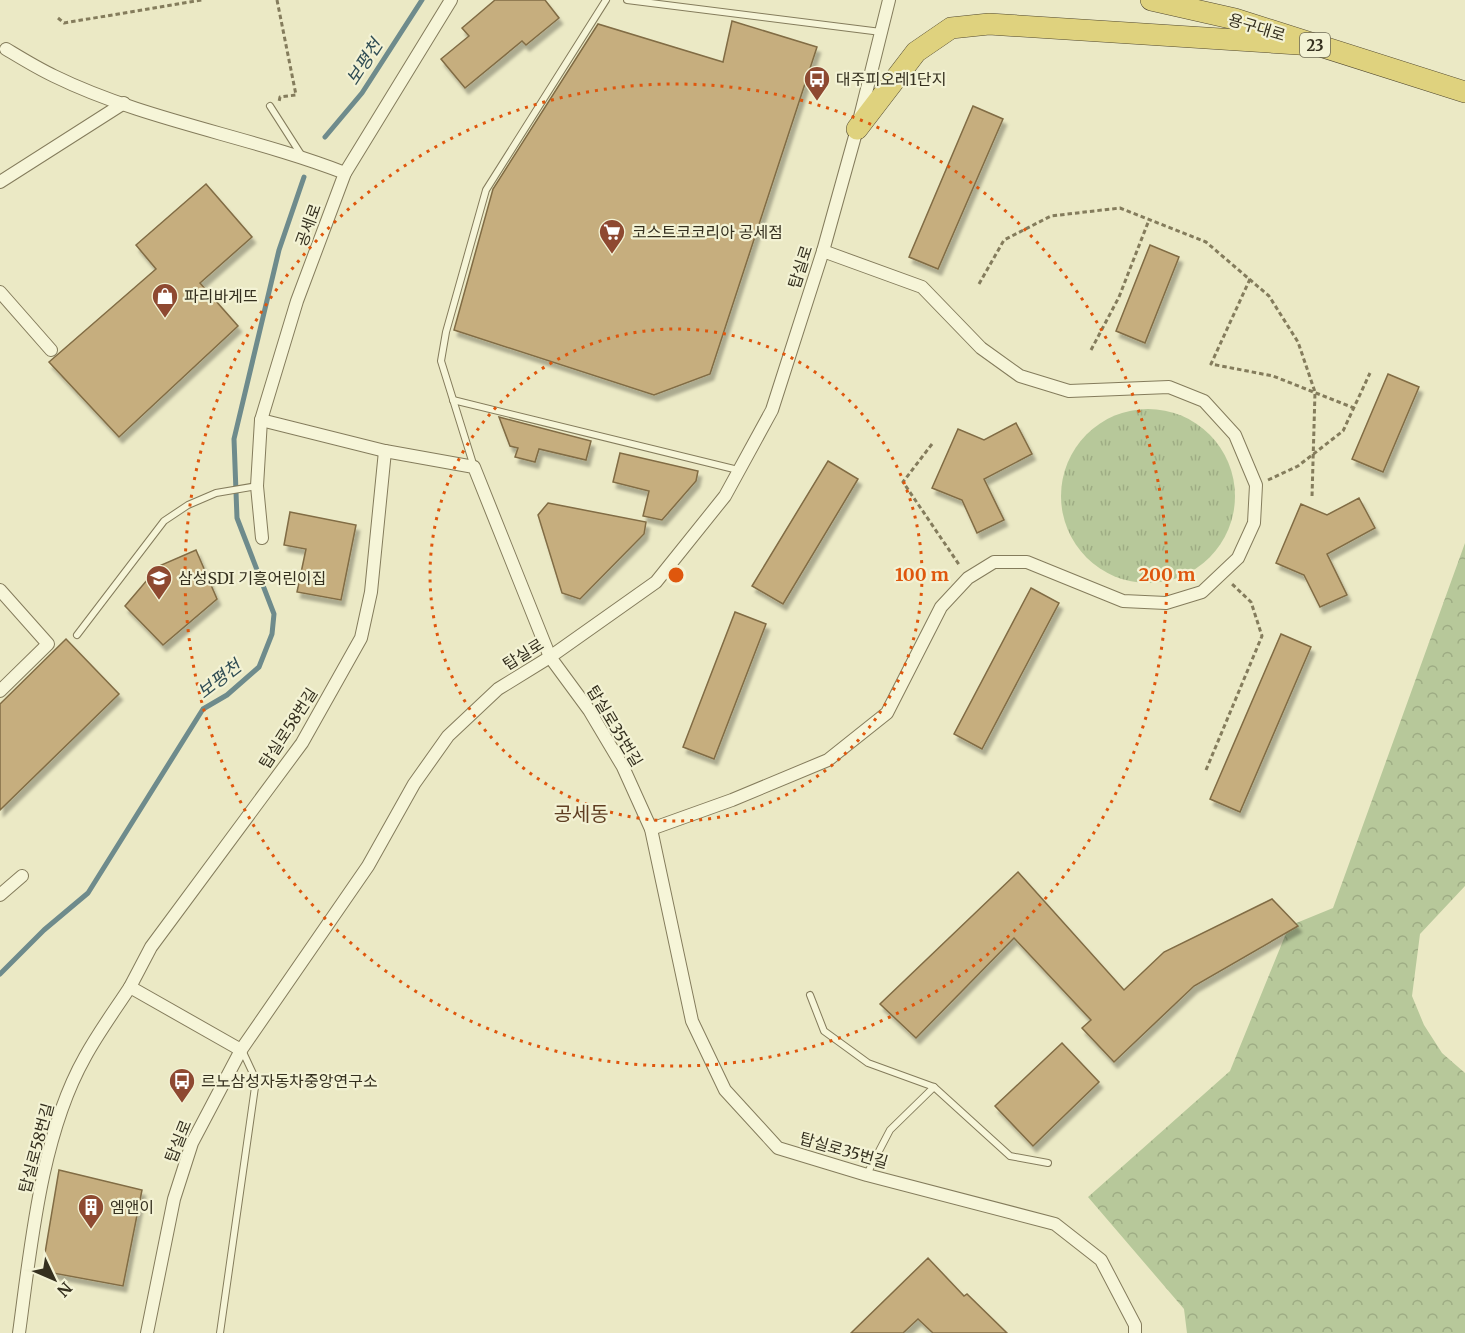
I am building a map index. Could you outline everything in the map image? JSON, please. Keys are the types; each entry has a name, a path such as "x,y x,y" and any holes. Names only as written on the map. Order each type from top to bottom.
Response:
{"highway":[{"name":"용구대로","path":"1158,1 1235,19 1465,92"},
{"path":"857,129 916,52 951,28 989,24 1314,45"}],"street":[{"name":"공세로","path":"262,538 257,486 261,420 297,301 345,173 451,0"},
{"name":"탑실로","path":"147,1333 174,1198 192,1143 241,1050 368,866 414,784 448,736 498,689 550,657 656,582 725,496 739,471 772,410 823,251 857,129 889,0"},
{"path":"6,49 54,76 124,103 302,156 345,173"},
{"path":"0,182 124,103"},
{"path":"651,829 732,800 828,760 887,713 941,607 968,578 994,562 1027,561 1123,601 1166,603 1202,592 1238,558 1254,523 1256,485 1235,435 1204,401 1169,387 1069,391 1020,376 981,348 922,287 823,251"},
{"path":"0,292 51,350"},
{"path":"261,420 385,451 474,466"},
{"name":"탑실로58번길","path":"19,1333 40,1192 59,1119 84,1058 130,987 151,947 302,743 361,638 371,592 385,451"},
{"name":"탑실로35번길","path":"474,466 550,657 589,710 617,757 651,829 692,1022 725,1090 778,1148 867,1175 1055,1224 1101,1260 1135,1324 1135,1333"},
{"path":"0,590 48,644 0,691"},
{"path":"0,895 22,876"},
{"path":"130,987 241,1050"}],"lane":[{"path":"474,466 441,361 446,332 486,190 606,0"},
{"path":"627,0 881,32"},
{"path":"270,106 302,156"},
{"path":"453,400 739,471"},
{"path":"77,635 164,521 188,505 216,493 257,486"},
{"path":"810,995 825,1031 868,1063 933,1087 1010,1156 1048,1162"},
{"path":"220,1333 256,1080 241,1050"},
{"path":"867,1175 890,1130 933,1087"}],"path":[{"path":"58,18 64,23 202,0"},
{"path":"277,0 296,94 280,97 277,107"},
{"path":"979,284 1004,240 1052,216 1120,208 1206,242 1269,296 1298,342 1315,392 1312,497"},
{"path":"1091,350 1119,297 1149,220"},
{"path":"1250,279 1211,364 1273,376 1354,408"},
{"path":"1256,485 1298,466 1343,431 1370,373"},
{"path":"932,444 903,482 968,578"},
{"path":"1206,770 1262,636 1251,602 1221,574"}],"green space":[{"path":"1148,409 1165,410 1181,415 1210,434 1229,463 1234,479 1234,513 1229,529 1210,558 1181,577 1165,582 1148,583 1131,582 1115,577 1086,558 1067,529 1062,513 1061,496 1062,479 1067,463 1086,434 1115,415 1131,410"},
{"path":"1465,543 1465,886 1420,934 1412,996 1424,1025 1442,1053 1465,1073 1465,1333 1187,1333 1184,1309 1088,1197 1230,1071 1289,926 1333,908"}],"building":[{"path":"495,0 545,0 559,18 526,45 522,41 465,88 441,59 469,36 462,28"},
{"name":"코스트코코리아 공세점","path":"732,21 817,47 710,374 654,395 454,330 493,189 598,24 723,62"},
{"path":"973,106 1003,119 938,269 909,257"},
{"path":"206,184 252,237 200,283 238,326 119,437 49,362 156,269 136,245"},
{"path":"1150,245 1179,257 1145,343 1116,331"},
{"path":"1388,374 1419,387 1383,472 1352,459"},
{"path":"499,417 591,441 586,460 539,449 535,462 515,457 518,448 510,446"},
{"path":"1016,423 1032,454 984,479 1004,520 977,533 962,500 932,488 958,429 984,440"},
{"path":"620,453 698,471 696,481 662,520 643,516 649,491 613,482"},
{"path":"828,461 858,479 783,604 752,586"},
{"path":"1359,498 1375,528 1327,554 1347,595 1320,607 1304,575 1276,563 1301,504 1327,515"},
{"path":"548,503 646,522 644,534 580,599 562,593 538,515"},
{"path":"290,512 356,525 341,600 297,592 306,549 284,545"},
{"path":"196,550 217,599 163,645 125,606 159,566"},
{"path":"1031,588 1059,603 982,749 954,734"},
{"path":"735,612 766,624 714,759 683,747"},
{"path":"1281,634 1311,647 1240,812 1210,799"},
{"path":"66,639 119,694 0,810 0,704"},
{"path":"1018,872 1124,990 1164,952 1272,899 1298,926 1194,986 1114,1062 1082,1028 1091,1020 1014,938 916,1038 880,1004"},
{"path":"1062,1043 1099,1082 1033,1146 995,1106"},
{"name":"엠앤이","path":"59,1170 142,1190 123,1286 42,1271"},
{"path":"928,1258 964,1296 967,1294 1007,1333 933,1333 918,1319 903,1333 851,1333"}],"waterway":[{"name":"보평천","path":"325,137 362,93 422,0"},
{"name":"보평천","path":"0,974 44,930 88,893 203,709 227,695 259,667 272,634 274,614 237,518 234,439 279,250 304,177"}],"place":[{"name":"대주피오레1단지","path":"817,102"},
{"name":"코스트코코리아 공세점","path":"612,255"},
{"name":"파리바게뜨","path":"165,319"},
{"name":"삼성SDI 기흥어린이집","path":"159,601"},
{"name":"르노삼성자동차중앙연구소","path":"182,1104"},
{"name":"엠앤이","path":"91,1230"}],"district":[{"name":"공세동","path":"581,813"}]}
